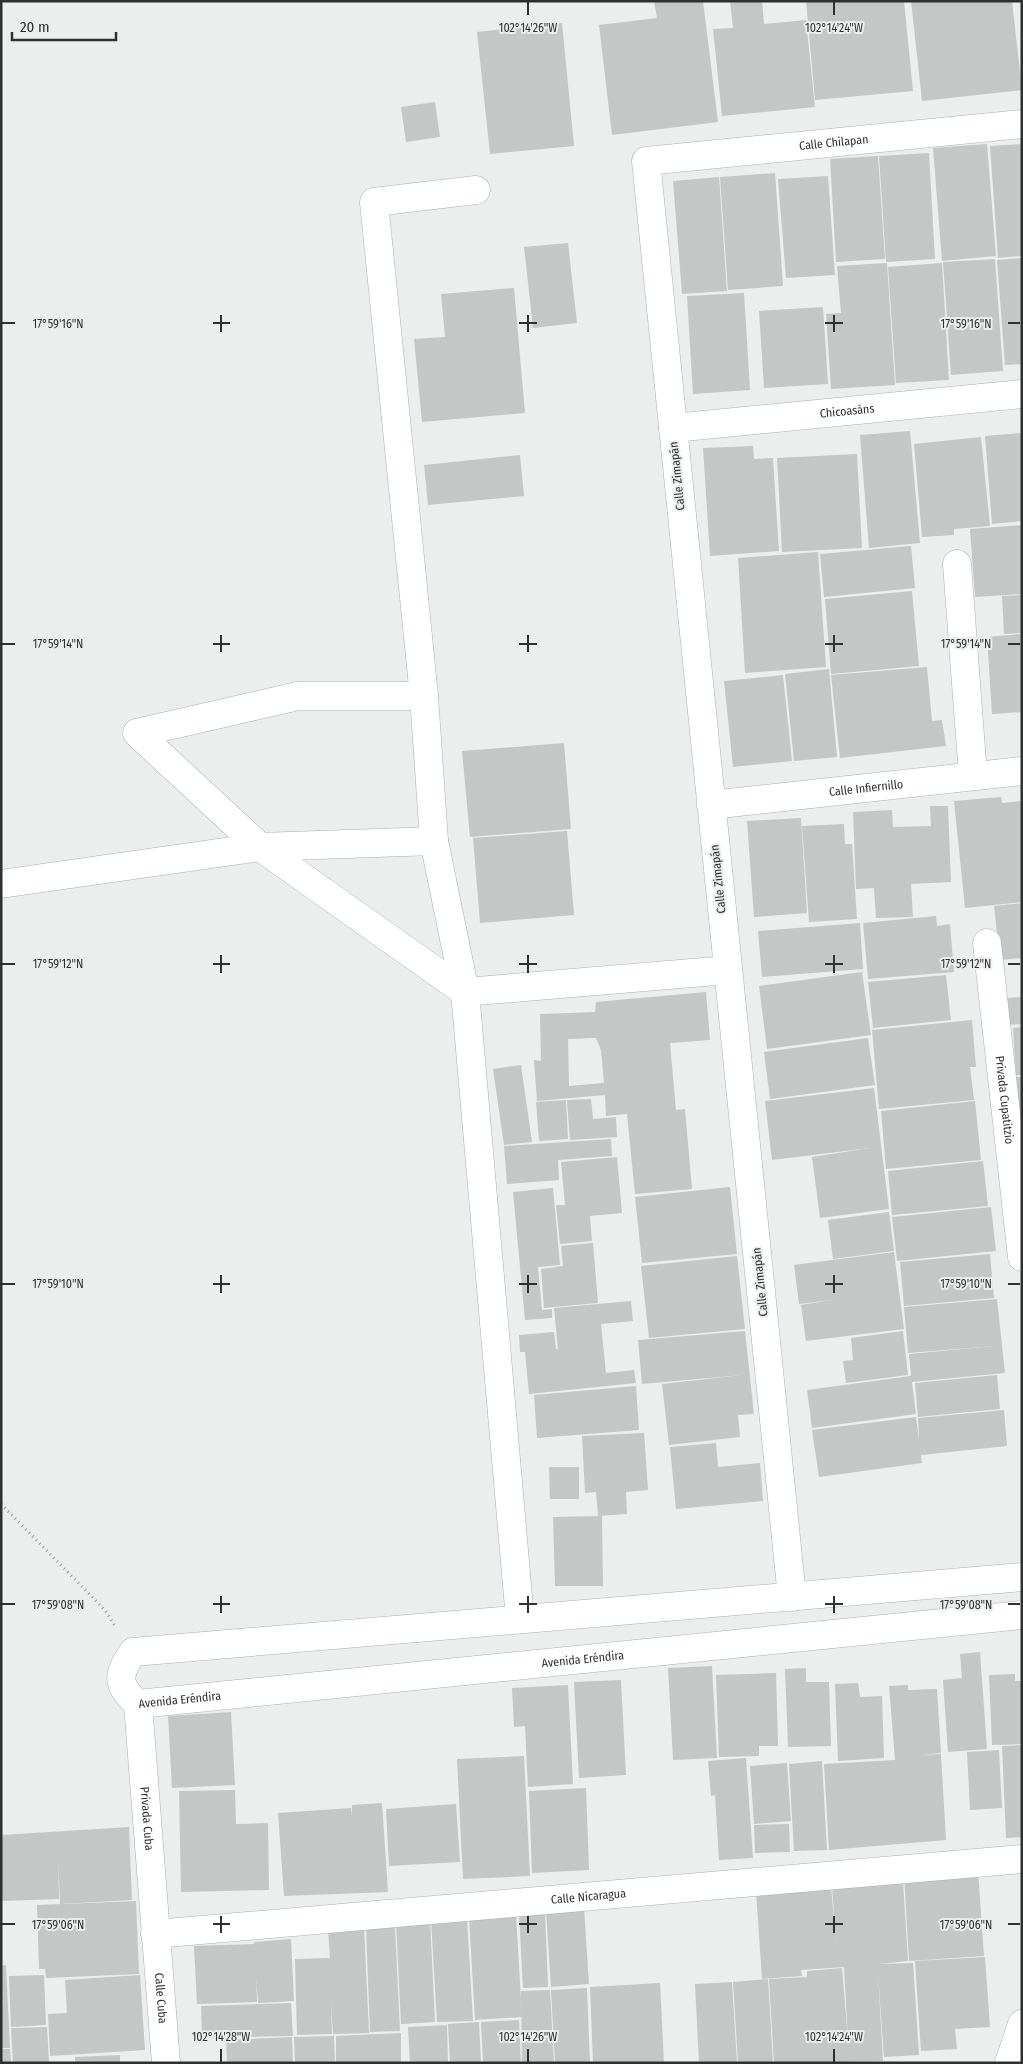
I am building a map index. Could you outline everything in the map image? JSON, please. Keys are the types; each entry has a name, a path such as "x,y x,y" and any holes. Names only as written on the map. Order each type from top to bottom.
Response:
{"street":[{"name":"Calle Chilapan","path":"646,161 1022,124"},
{"name":"Calle Zimapán","path":"646,161 792,1596"},
{"path":"476,190 374,202 424,696 434,841 465,992 520,1619"},
{"name":"Chicoasáns","path":"673,428 1022,394"},
{"path":"957,564 973,776"},
{"path":"424,696 298,696 137,732 260,847 465,992 728,970"},
{"name":"Calle Infiernillo","path":"711,805 1022,771"},
{"path":"1,884 260,847 434,841"},
{"name":"Privada Cupatitzio","path":"987,944 1022,1257"},
{"path":"133,1652 1022,1577"},
{"name":"Avenida Eréndira","path":"133,1652 122,1669 121,1680 125,1693 138,1704 1022,1615"},
{"name":"Privada Cuba","path":"138,1704 155,1934"},
{"name":"Calle Nicaragua","path":"155,1934 1022,1859"},
{"name":"Calle Cuba","path":"155,1934 166,2063"},
{"path":"1009,2063 1022,2024"}],"path":[{"path":"1,1504 105,1610 133,1652"}],"building":[{"path":"654,1 703,1 718,122 612,135 599,25 657,18"},
{"path":"730,1 762,1 764,24 806,20 815,107 722,116 713,29 733,28"},
{"path":"806,1 904,1 913,91 815,100"},
{"path":"911,1 1012,1 1022,90 922,101"},
{"path":"562,23 574,146 490,154 477,32"},
{"path":"435,102 440,137 406,142 401,107"},
{"path":"987,144 996,256 942,261 933,148"},
{"path":"1022,144 1022,256 998,258 990,146"},
{"path":"929,153 935,259 886,262 879,156"},
{"path":"878,156 885,259 836,262 830,159"},
{"path":"775,173 783,286 728,290 720,177"},
{"path":"828,176 835,275 786,278 778,179"},
{"path":"719,177 727,291 682,294 673,181"},
{"path":"568,243 577,323 533,328 524,247"},
{"path":"1022,258 1022,364 1005,365 997,260"},
{"path":"995,259 1003,371 951,375 943,262"},
{"path":"887,263 895,385 831,389 826,314 841,313 837,266"},
{"path":"942,263 949,380 896,383 888,267"},
{"path":"514,288 525,413 422,422 414,339 445,337 441,294"},
{"path":"744,293 750,390 693,394 687,296"},
{"path":"823,307 828,384 764,388 759,311"},
{"path":"910,431 920,543 869,548 860,435"},
{"path":"1022,433 1022,521 992,524 985,436"},
{"path":"981,437 990,526 954,529 954,535 922,537 914,444"},
{"path":"753,446 754,459 773,458 779,551 710,556 703,448"},
{"path":"857,454 862,548 782,552 777,458"},
{"path":"520,455 524,496 428,505 424,465"},
{"path":"1022,525 1022,594 975,597 970,529"},
{"path":"911,546 915,588 824,597 820,554"},
{"path":"818,552 826,667 745,673 738,558"},
{"path":"912,591 919,666 831,674 825,599"},
{"path":"1022,595 1022,633 1004,634 1002,596"},
{"path":"1022,634 1022,712 992,714 987,637"},
{"path":"927,667 932,721 942,720 946,746 840,758 831,675"},
{"path":"829,669 837,757 794,761 785,674"},
{"path":"783,675 792,761 733,767 724,681"},
{"path":"564,743 571,829 470,837 462,751"},
{"path":"1001,797 1002,803 1022,801 1022,902 965,908 954,801"},
{"path":"930,806 948,806 951,882 911,884 913,917 876,918 874,888 856,889 853,812 892,810 893,827 931,826"},
{"path":"801,818 807,913 754,917 747,821"},
{"path":"844,824 845,844 852,844 857,919 809,922 802,826"},
{"path":"567,831 574,915 480,923 473,838"},
{"path":"1022,903 1022,958 1000,960 994,906"},
{"path":"936,916 937,926 950,924 954,972 868,979 863,923"},
{"path":"860,923 863,969 762,977 758,931"},
{"path":"862,972 871,1035 767,1049 759,986"},
{"path":"946,975 951,1020 873,1028 868,982"},
{"path":"706,992 710,1040 670,1043 676,1110 685,1109 692,1189 635,1194 627,1114 606,1116 605,1095 537,1101 534,1060 541,1061 540,1014 595,1012 596,1002","holes":["596,1038 601,1050 604,1083 569,1086 568,1039"]},
{"path":"1022,997 1022,1024 1007,1025 1005,998"},
{"path":"972,1020 976,1067 970,1067 974,1100 879,1109 872,1030"},
{"path":"1022,1027 1022,1075 1016,1075 1013,1028"},
{"path":"868,1038 875,1085 770,1099 764,1052"},
{"path":"521,1065 532,1142 504,1145 493,1069"},
{"path":"1015,1077 1022,1077 1022,1118 1017,1118"},
{"path":"874,1088 889,1209 820,1218 812,1157 870,1148 772,1160 765,1101"},
{"path":"591,1099 593,1119 616,1117 617,1137 570,1140 567,1100"},
{"path":"566,1100 568,1139 539,1141 536,1102"},
{"path":"975,1101 981,1160 886,1169 881,1111"},
{"path":"611,1139 612,1156 558,1160 559,1180 507,1184 504,1146"},
{"path":"617,1157 622,1213 590,1216 592,1241 560,1244 556,1205 565,1205 561,1162"},
{"path":"983,1161 988,1206 892,1215 888,1171"},
{"path":"730,1187 737,1254 642,1263 635,1197"},
{"path":"553,1188 560,1265 538,1267 542,1310 552,1309 552,1318 525,1320 513,1192"},
{"path":"991,1207 996,1251 897,1261 892,1217"},
{"path":"889,1212 894,1251 833,1259 828,1220"},
{"path":"593,1243 598,1303 544,1308 541,1269 563,1266 561,1246"},
{"path":"894,1252 904,1329 806,1341 801,1305 832,1300 799,1304 794,1265"},
{"path":"990,1254 994,1298 904,1306 900,1262"},
{"path":"737,1256 745,1329 649,1338 641,1266"},
{"path":"997,1299 1005,1373 912,1382 916,1414 812,1428 807,1390 911,1376 909,1354 995,1346 908,1353 904,1307"},
{"path":"631,1301 633,1321 601,1324 606,1373 634,1370 636,1383 529,1394 525,1352 520,1352 519,1335 554,1332 556,1349 558,1349 554,1308"},
{"path":"745,1331 754,1414 738,1415 740,1437 669,1445 662,1384 742,1375 642,1384 638,1340"},
{"path":"903,1331 908,1375 846,1383 843,1361 853,1360 851,1338"},
{"path":"997,1375 1000,1409 918,1417 915,1383"},
{"path":"636,1386 639,1430 537,1438 534,1395"},
{"path":"1004,1410 1007,1446 921,1455 922,1463 819,1477 812,1430 916,1417 919,1440 918,1418"},
{"path":"644,1433 648,1490 626,1492 627,1514 598,1516 596,1492 585,1493 582,1436"},
{"path":"716,1443 718,1467 760,1463 763,1501 676,1509 670,1447"},
{"path":"549,1467 579,1467 579,1499 550,1499"},
{"path":"602,1516 603,1586 555,1586 553,1517"},
{"path":"980,1652 987,1749 948,1752 943,1680 962,1678 960,1654"},
{"path":"712,1666 717,1758 673,1760 668,1668"},
{"path":"806,1668 806,1682 829,1682 831,1746 788,1747 785,1669"},
{"path":"776,1673 778,1746 759,1746 759,1756 719,1757 716,1675"},
{"path":"1015,1674 1015,1681 1022,1681 1022,1744 992,1745 989,1675"},
{"path":"621,1680 626,1775 579,1778 574,1682"},
{"path":"858,1683 860,1697 882,1696 884,1758 838,1761 835,1684"},
{"path":"568,1685 573,1784 528,1787 525,1726 514,1727 512,1688"},
{"path":"908,1685 908,1690 937,1689 941,1753 920,1755 941,1754 946,1840 829,1850 824,1764 895,1760 889,1686"},
{"path":"231,1712 235,1785 172,1788 168,1716"},
{"path":"1022,1745 1022,1837 1006,1838 1002,1746"},
{"path":"999,1750 1002,1808 970,1810 967,1752"},
{"path":"524,1756 530,1876 463,1879 457,1759"},
{"path":"746,1758 753,1858 719,1860 715,1795 711,1796 708,1761"},
{"path":"822,1761 827,1850 794,1851 789,1764"},
{"path":"787,1763 791,1821 754,1824 750,1766"},
{"path":"586,1788 589,1870 532,1873 529,1791"},
{"path":"235,1790 236,1824 268,1823 269,1890 181,1892 179,1791"},
{"path":"382,1803 388,1892 284,1896 278,1813 351,1808 352,1817 352,1805"},
{"path":"456,1804 460,1862 389,1866 386,1809"},
{"path":"789,1824 790,1852 755,1853 754,1825"},
{"path":"129,1827 132,1900 60,1904 58,1856 59,1899 1,1901 1,1835"},
{"path":"978,1870 984,1956 909,1961 904,1874"},
{"path":"903,1881 908,1961 879,1964 913,1963 919,2055 884,2057 878,1973 883,2061 774,2063 769,1979 807,1977 807,1971 842,1968 848,2040 844,1967 801,1970 802,1976 762,1979 756,1891 831,1886 836,1945 832,1885"},
{"path":"136,1901 139,1974 46,1978 45,1969 39,1969 37,1905"},
{"path":"584,1907 589,1984 551,1987 546,1910"},
{"path":"545,1912 548,1987 523,1988 519,1914"},
{"path":"516,1914 522,2017 475,2020 469,1917"},
{"path":"467,1919 473,2021 437,2022 431,1920"},
{"path":"430,1920 435,2022 401,2024 396,1922"},
{"path":"395,1926 400,2031 370,2032 366,1927"},
{"path":"364,1927 369,2033 333,2034 331,2001 332,2034 297,2035 295,1959 330,1958 328,1929"},
{"path":"291,1939 294,2001 258,2003 256,1978 257,2002 197,2004 194,1946 254,1944 254,1942"},
{"path":"985,1957 990,2027 955,2029 957,2049 921,2051 915,1961"},
{"path":"6,1965 10,2048 1,2048 1,1966"},
{"path":"44,1975 46,2025 11,2027 9,1976"},
{"path":"140,1975 145,2050 50,2056 48,2014 67,2013 65,1980"},
{"path":"768,1979 773,2063 738,2063 733,1982"},
{"path":"732,1982 737,2063 699,2063 695,1984"},
{"path":"660,1983 664,2063 593,2063 590,1987"},
{"path":"587,1988 590,2063 555,2063 551,1990"},
{"path":"550,1990 554,2063 522,2063 521,1991"},
{"path":"291,2003 293,2036 202,2038 201,2006"},
{"path":"519,2020 521,2063 483,2063 481,2022"},
{"path":"479,2022 481,2063 450,2063 448,2024"},
{"path":"447,2025 448,2063 410,2063 408,2027"},
{"path":"47,2027 49,2063 13,2063 11,2028"},
{"path":"401,2033 401,2063 336,2063 336,2036"},
{"path":"334,2036 335,2063 295,2063 294,2037"},
{"path":"292,2037 293,2063 227,2063 226,2040"},
{"path":"1,2049 10,2049 11,2063 1,2063"},
{"path":"120,2055 120,2063 75,2063 75,2057"}]}
